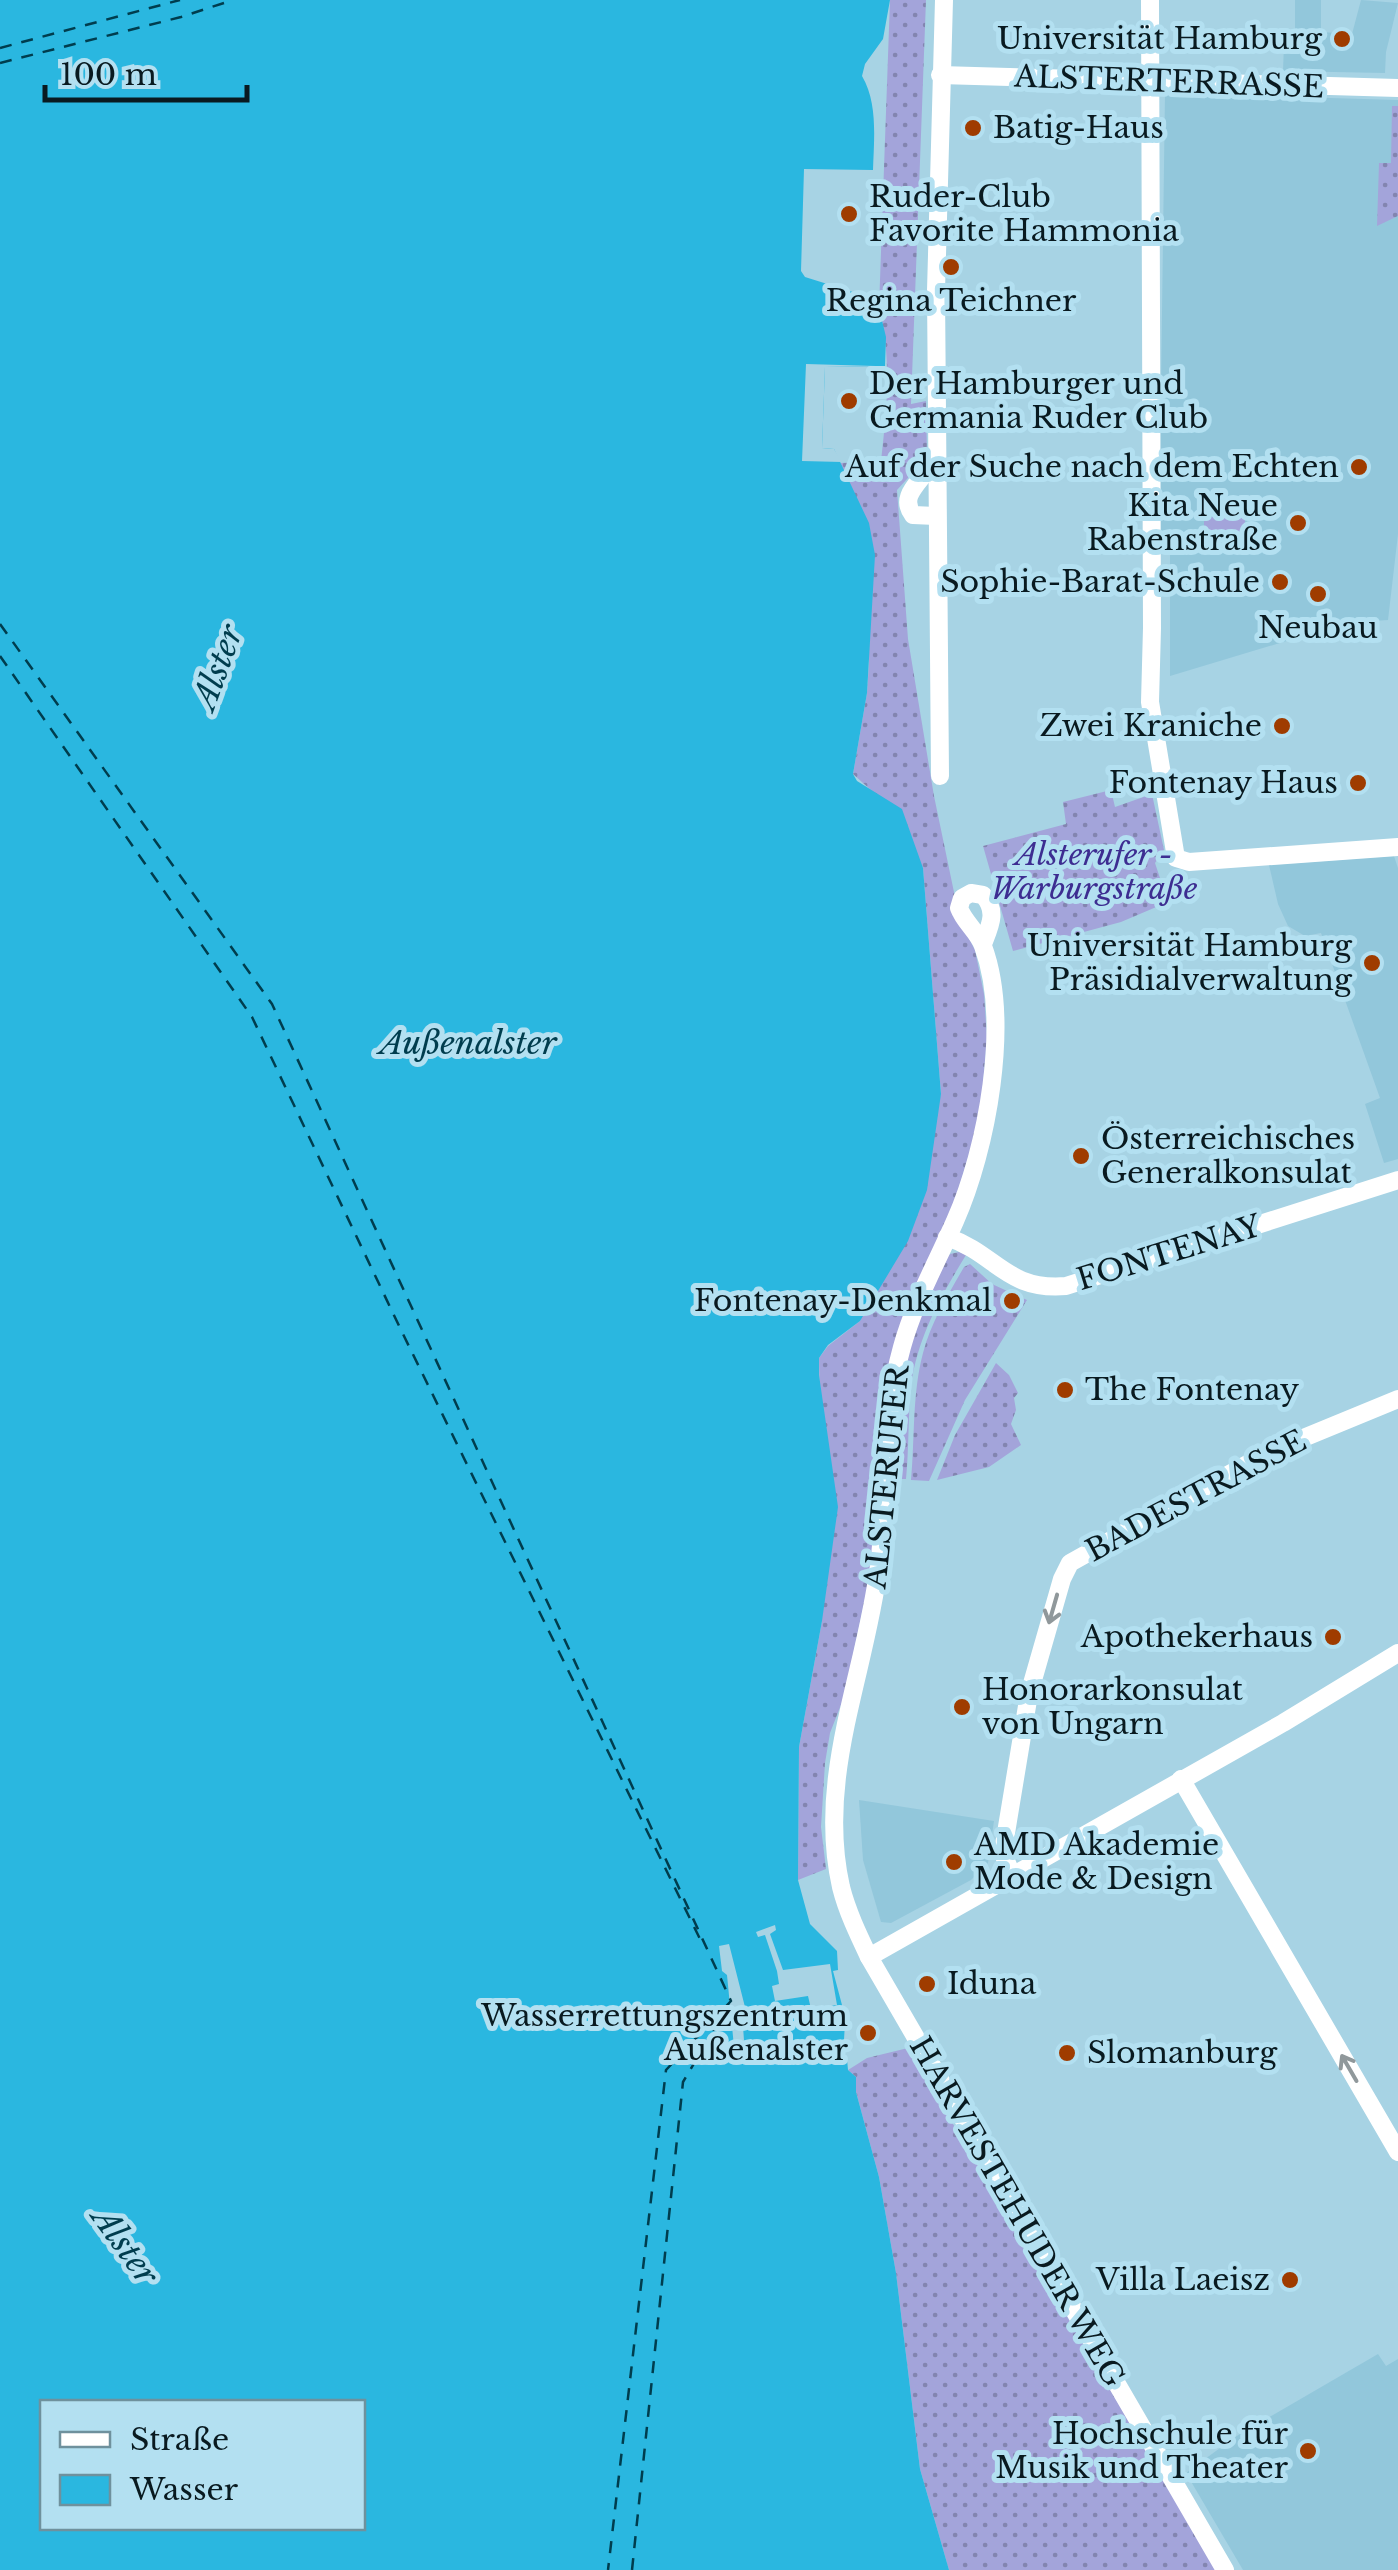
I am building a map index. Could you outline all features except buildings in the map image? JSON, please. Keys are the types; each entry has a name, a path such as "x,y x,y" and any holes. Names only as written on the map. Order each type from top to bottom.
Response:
{"street":[{"path":"1150,0 1152,628 1148,674 1176,858 1189,862 1398,847"},
{"path":"940,776 936,452 940,75 945,1"},
{"name":"ALSTERTERRASSE","path":"940,75 1398,88"},
{"path":"936,452 906,503 913,515 936,516"},
{"name":"ALSTERUFER","path":"869,1957 846,1903 836,1864 835,1778 878,1568 896,1372 908,1326 976,1161 990,1090 993,999 983,944"},
{"name":"FONTENAY","path":"947,1237 975,1248 1018,1281 1066,1286 1398,1180"},
{"name":"BADESTRASSE","path":"1012,1874 1004,1845 1029,1694 1065,1570 1078,1558 1142,1521 1281,1447 1398,1399"},
{"path":"869,1957 1283,1723 1398,1652"},
{"path":"1180,1779 1395,2141"},
{"name":"HARVESTEHUDER WEG","path":"869,1957 1225,2570"}],"shaded area":[{"name":"Universität Hamburg","path":"1295,0 1321,0 1321,32 1352,34 1361,0 1398,3 1385,73 1283,71 1284,44 1295,43"},
{"path":"1165,93 1398,100 1398,534 1388,620 1346,623 1170,676 1170,531 1159,534"},
{"path":"1394,856 1398,868 1398,1159 1384,1163 1365,1104 1380,1098 1321,933 1305,936 1288,926 1278,904 1269,865"},
{"path":"859,1800 994,1821 988,1863 971,1880 891,1923 881,1922 863,1860"},
{"name":"Hochschule für Musik und Theater","path":"1378,2354 1386,2366 1398,2359 1398,2570 1243,2570 1186,2473 1235,2437"}],"green space":[{"path":"890,0 926,0 911,404 926,401 927,457 897,490 908,639 960,921 975,950 984,994 987,1038 980,1119 955,1200 904,1323 872,1566 844,1697 830,1733 825,1763 821,1827 826,1869 798,1880 799,1747 822,1621 819,1358 860,1321 941,1094 923,868 873,792 853,774 869,662 841,463 881,461 887,365 879,308"},
{"path":"1392,106 1398,106 1398,216 1377,226 1379,163 1391,163"},
{"path":"1204,517 1245,517 1245,543 1204,543"},
{"name":"Alsterufer - Warburgstraße","path":"1111,790 1115,807 1152,794 1164,850 1155,863 1161,881 1161,905 1121,922 1013,951 983,846 1066,824 1063,802"},
{"path":"959,1252 966,1255 932,1317 914,1367 906,1479 892,1479 905,1363 918,1321 947,1258"},
{"path":"970,1264 992,1284 1027,1300 965,1400 929,1481 911,1480 915,1400 923,1353 940,1309 964,1267"},
{"path":"996,1363 1009,1375 1018,1393 1011,1424 1021,1445 989,1467 937,1480 955,1435"},
{"path":"908,2048 1217,2570 949,2570 920,2469 896,2273 879,2177 856,2092 856,2077 848,2070 867,2058"}],"water":[{"name":"Außenalster","path":"0,0 890,0 883,39 865,64 862,76 873,109 873,170 804,169 801,271 805,277 856,293 861,303 879,308 886,337 885,366 825,367 822,448 834,449 869,523 875,555 867,693 853,774 857,781 902,809 923,868 941,1094 927,1190 908,1241 860,1321 828,1345 819,1358 838,1507 799,1747 798,1880 810,1924 837,1951 838,1970 833,1971 842,2005 840,2021 845,2022 843,2058 856,2077 856,2092 879,2177 896,2273 920,2469 949,2570 0,2570"}],"pier":[{"path":"806,364 876,366 825,367 822,448 834,449 842,462 802,461"},
{"path":"775,1925 776,1930 770,1934 783,1970 830,1964 837,2005 811,2009 808,1996 775,2001 772,1986 779,1984 777,1971 765,1935 758,1937 756,1932"},
{"path":"729,1944 746,2011 742,2012 745,2055 735,2057 727,1975 722,1971 719,1946"}],"ferry route":[{"path":"0,48 180,0"},
{"path":"0,63 233,0"},
{"path":"0,624 272,1004 731,2001 666,2070 608,2570"},
{"path":"0,656 252,1017 701,1941"},
{"path":"632,2570 683,2082 728,2006"}],"place":[{"name":"Universität Hamburg","path":"1342,39"},
{"name":"Batig-Haus","path":"973,128"},
{"name":"Ruder-Club Favorite Hammonia","path":"849,214"},
{"name":"Regina Teichner","path":"951,267"},
{"name":"Der Hamburger und Germania Ruder Club","path":"849,401"},
{"name":"Auf der Suche nach dem Echten","path":"1359,467"},
{"name":"Kita Neue Rabenstraße","path":"1298,523"},
{"name":"Sophie-Barat-Schule","path":"1280,582"},
{"name":"Neubau","path":"1318,594"},
{"name":"Zwei Kraniche","path":"1282,726"},
{"name":"Fontenay Haus","path":"1358,783"},
{"name":"Universität Hamburg Präsidialverwaltung","path":"1372,963"},
{"name":"Österreichisches Generalkonsulat","path":"1081,1156"},
{"name":"Fontenay-Denkmal","path":"1012,1301"},
{"name":"The Fontenay","path":"1065,1390"},
{"name":"Apothekerhaus","path":"1333,1637"},
{"name":"Honorarkonsulat von Ungarn","path":"962,1707"},
{"name":"AMD Akademie Mode & Design","path":"954,1862"},
{"name":"Iduna","path":"927,1984"},
{"name":"Wasserrettungszentrum Außenalster","path":"868,2033"},
{"name":"Slomanburg","path":"1067,2053"},
{"name":"Villa Laeisz","path":"1290,2280"},
{"name":"Hochschule für Musik und Theater","path":"1308,2451"}],"water label":[{"name":"Alster","path":"218,667"},
{"name":"Alster","path":"125,2246"}]}
